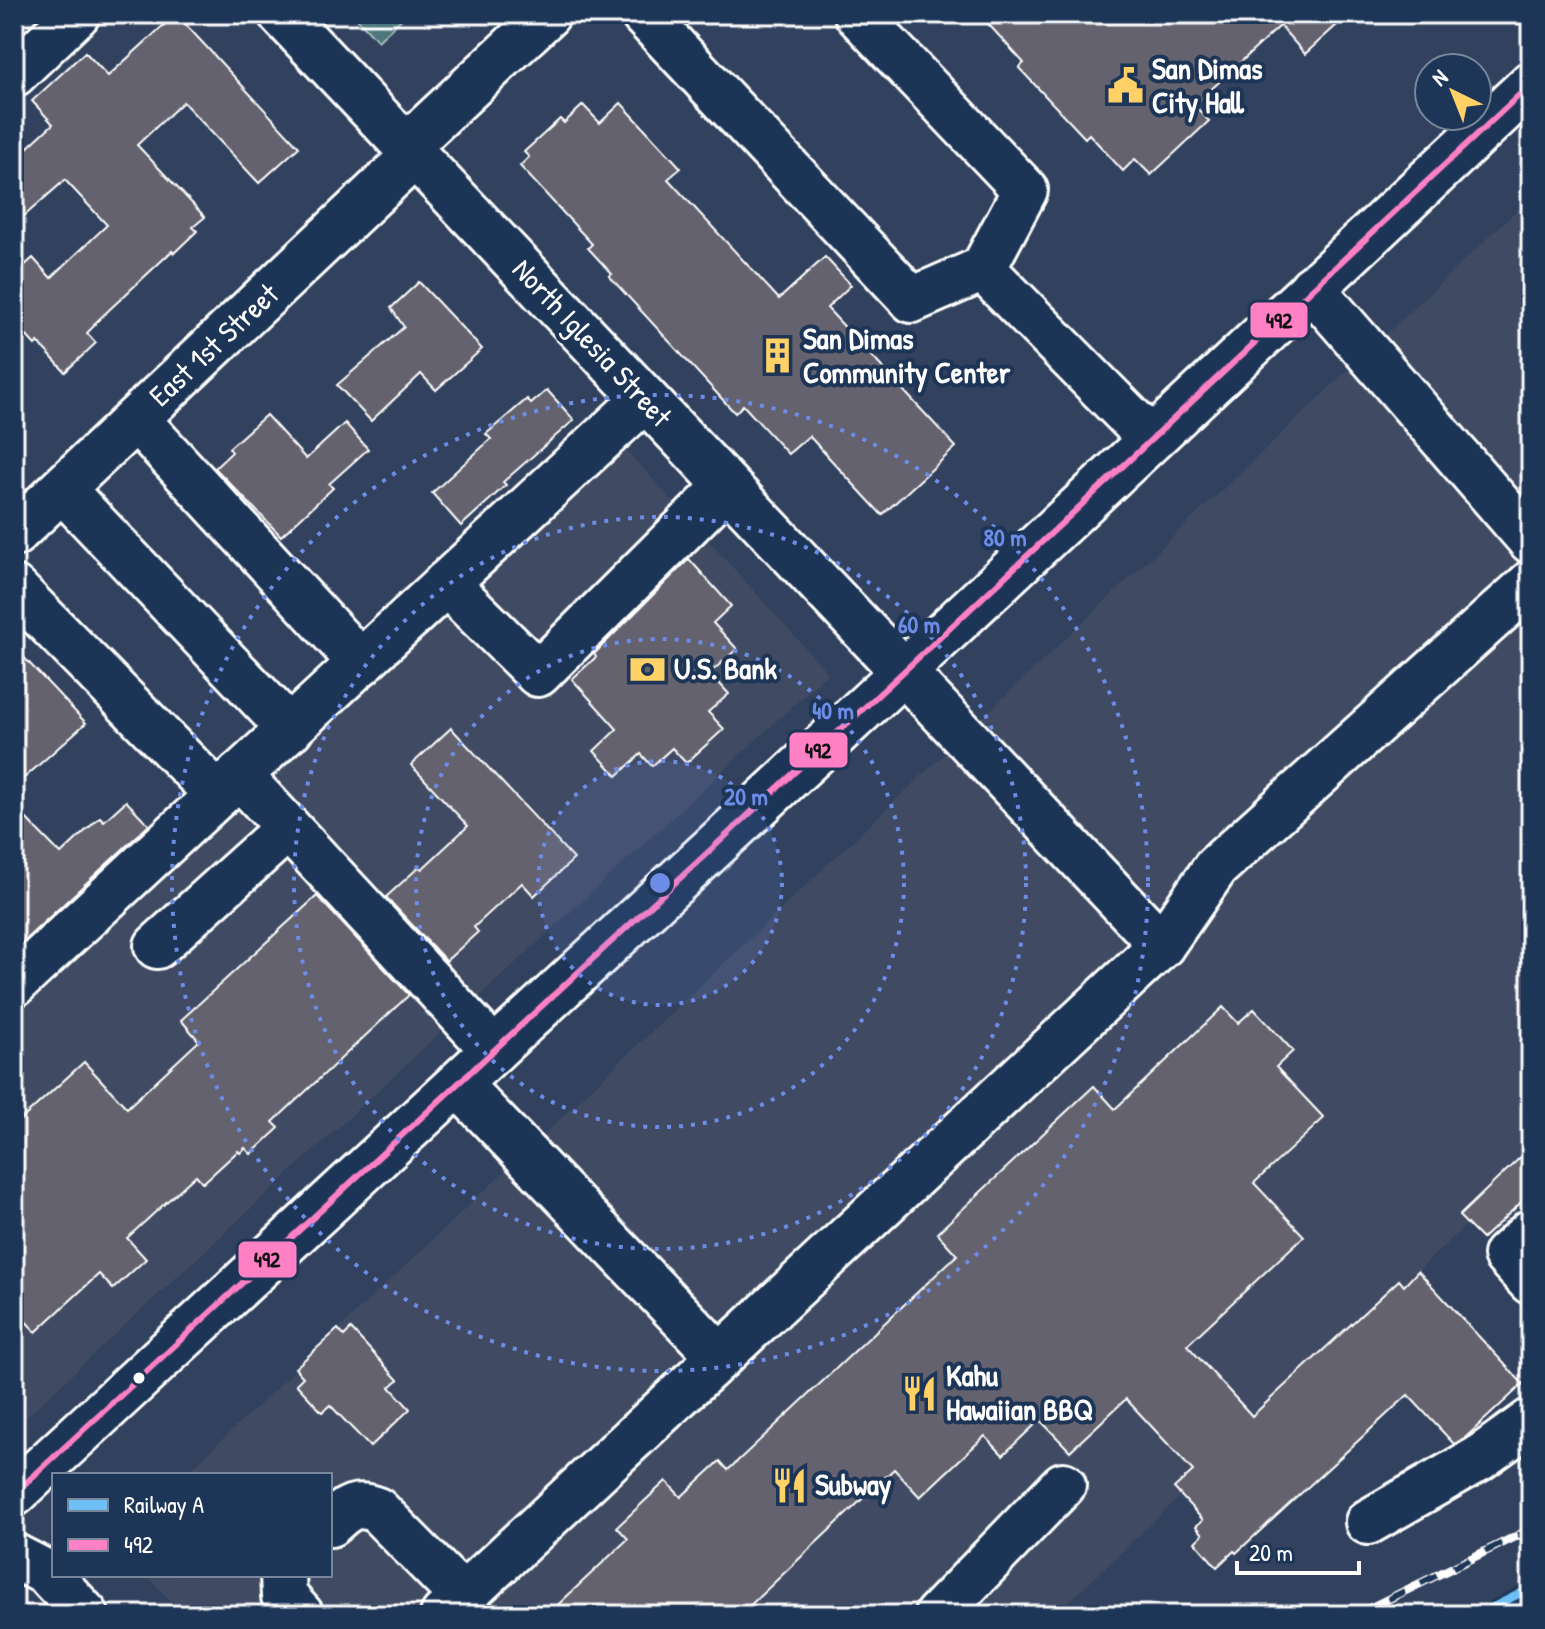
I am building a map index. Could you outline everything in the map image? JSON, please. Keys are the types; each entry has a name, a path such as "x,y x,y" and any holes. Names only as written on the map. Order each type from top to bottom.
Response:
{"main road":[{"path":"14,74 77,14"},
{"name":"North Iglesia Street","path":"281,14 1162,945"},
{"name":"East 1st Street","path":"14,534 136,419 548,14"},
{"path":"643,14 912,300 983,269 1025,190 857,14"},
{"path":"14,1494 903,672 1531,84"},
{"path":"983,269 1151,439"},
{"path":"1312,288 1531,541"},
{"path":"14,984 645,399"},
{"path":"136,419 361,663"},
{"path":"446,583 538,674 727,486"},
{"path":"62,489 290,729"},
{"path":"332,1522 346,1510 363,1504 377,1510 452,1606 1162,945 1216,867 1531,583"},
{"path":"14,588 229,785 288,828 494,1050"},
{"path":"157,946 288,828"},
{"path":"458,1084 720,1357"},
{"path":"1531,1232 1506,1255 1531,1282"},
{"path":"1368,1522 1478,1459 1531,1421"},
{"path":"937,1615 1063,1485"},
{"path":"14,1556 47,1573 86,1615"},
{"path":"283,1577 284,1596 301,1615"}],"shaded area":[{"path":"1531,197 1531,1163 1055,1615 185,1615 148,1577 332,1577 332,1473 187,1473"},
{"path":"618,441 828,673 14,1428 14,1000"}],"green space":[{"path":"353,14 407,14 378,41"}],"building":[{"path":"176,14 299,147 259,183 183,102 137,145 205,217 193,227 197,231 94,324 87,333 96,343 65,372 38,342 35,345 14,322 14,275 33,258 51,278 107,225 65,180 14,225 14,160 53,124 32,101 85,52 108,76"},
{"name":"San Dimas City Hall","path":"979,14 1349,14 1305,54 1280,26 1194,105 1209,121 1151,175 1135,159 1123,171 1089,134 1085,138 1019,68 1024,63"},
{"name":"San Dimas Community Center","path":"621,103 681,168 668,179 779,299 825,257 851,285 827,308 956,447 882,515 809,436 788,454 743,405 735,413 609,276 612,274 588,248 592,244 520,166 529,157 524,152 560,119 564,123 583,105 600,123"},
{"path":"419,282 482,349 436,390 421,374 371,421 337,385 404,327 391,308"},
{"path":"547,390 574,420 503,482 506,485 461,526 432,493 491,439 486,434 527,399 531,404"},
{"path":"266,415 306,459 345,423 368,449 329,484 333,488 281,536 215,468 232,452 229,448"},
{"name":"U.S. Bank","path":"689,559 731,606 713,623 737,649 710,673 729,694 708,712 724,729 686,763 672,748 652,766 641,754 617,776 594,751 617,729 572,679"},
{"path":"14,647 86,723 14,787"},
{"path":"451,728 574,859 534,896 522,883 474,927 478,932 446,961 386,897 468,826 411,765"},
{"path":"126,801 149,825 14,950 14,806 61,854 100,817 104,821"},
{"path":"317,896 409,995 273,1122 279,1128 251,1154 245,1148 240,1153 238,1151 203,1183 196,1175 127,1238 146,1259 113,1289 99,1274 36,1332 14,1309 14,1126 84,1062 127,1108 199,1041 181,1020"},
{"path":"1223,1007 1238,1023 1254,1009 1293,1051 1276,1067 1324,1118 1254,1183 1304,1236 1187,1345 1252,1416 1399,1280 1404,1286 1418,1271 1523,1384 1466,1437 1454,1444 1408,1395 1217,1567 1195,1542 1203,1534 1196,1526 1203,1520 1174,1488 1193,1471 1126,1399 1070,1451 1040,1420 1003,1455 985,1436 920,1497 894,1469 740,1615 547,1615 628,1539 617,1527 666,1481 681,1497 720,1461 728,1470 957,1255 937,1233 1094,1086 1115,1109"},
{"path":"1531,1147 1531,1193 1482,1239 1459,1216"},
{"path":"338,1329 344,1336 351,1329 398,1380 390,1387 410,1409 370,1447 330,1405 322,1412 296,1384 303,1377 295,1368"}],"railway":[{"path":"1356,1615 1531,1529"}],"rail line":[{"name":"A","path":"1477,1615 1531,1588"}],"transit line":[{"name":"492","path":"14,1494 903,672 1531,84"}],"place":[{"name":"San Dimas City Hall","path":"1126,86"},
{"name":"San Dimas Community Center","path":"777,356"},
{"name":"U.S. Bank","path":"648,669"},
{"name":"Kahu Hawaiian BBQ","path":"920,1393"},
{"name":"Subway","path":"789,1485"}]}
